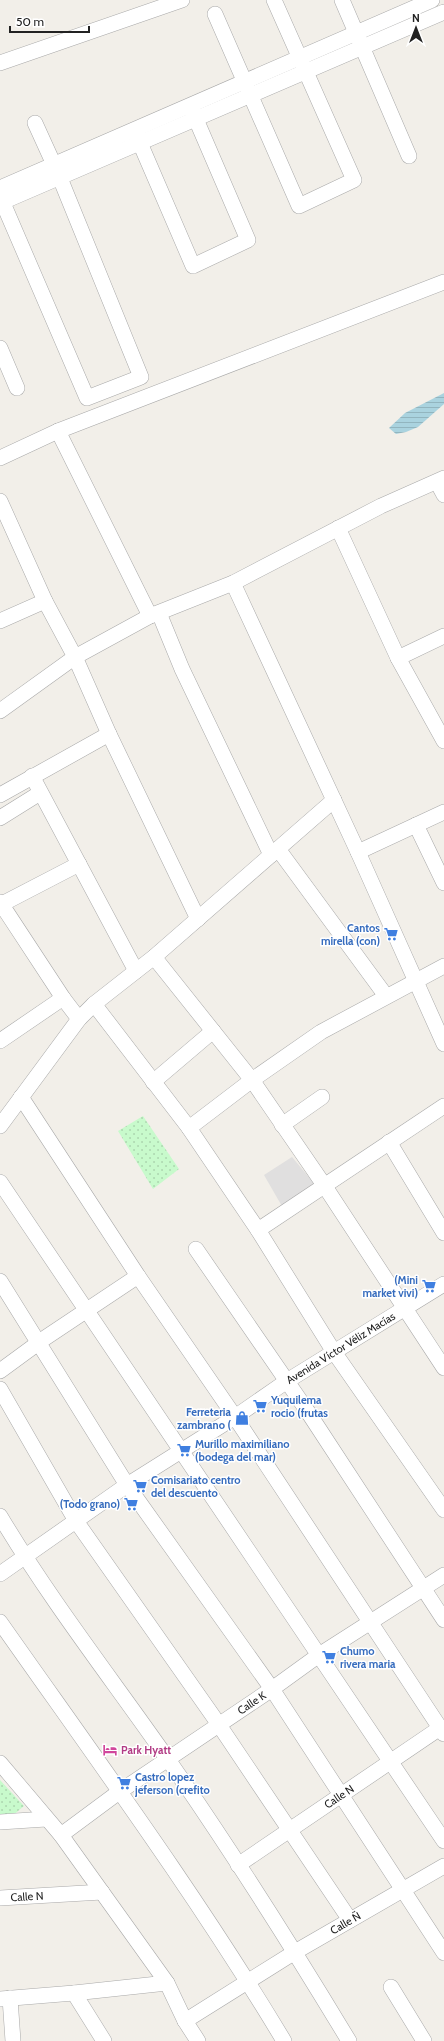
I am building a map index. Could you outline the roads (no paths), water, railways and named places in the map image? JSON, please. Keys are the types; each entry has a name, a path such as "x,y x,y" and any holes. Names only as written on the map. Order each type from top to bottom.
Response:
{"street":[{"path":"0,63 182,0"},
{"path":"215,14 299,206 354,180 274,0"},
{"path":"342,0 409,156"},
{"path":"35,123 57,171 141,377 87,398 1,198 57,171 135,130 193,112 248,88 299,58 432,0"},
{"path":"404,12 410,27"},
{"path":"248,88 305,72 444,12"},
{"path":"57,171 141,144 193,112"},
{"path":"135,130 193,266 248,240 193,112"},
{"path":"0,458 58,430 444,282"},
{"path":"0,348 17,388"},
{"path":"58,430 154,614 274,852 386,996"},
{"path":"0,711 75,657 154,614 232,583 338,528 440,480 444,495"},
{"path":"0,501 44,600 75,657 109,734 198,919"},
{"path":"338,528 398,658 444,741"},
{"path":"232,583 358,852 444,1044"},
{"path":"0,621 44,600"},
{"path":"398,658 444,636"},
{"path":"0,795 109,734"},
{"path":"32,776 136,971"},
{"path":"0,818 40,793"},
{"path":"0,1126 79,1020 94,1004 154,957 334,800"},
{"path":"358,852 444,812"},
{"path":"416,825 444,883"},
{"path":"79,864 0,904 79,1020"},
{"path":"154,957 252,1080 444,1368"},
{"path":"189,1128 252,1080 321,1032 444,966"},
{"path":"0,1041 63,998"},
{"path":"94,1004 152,1082 189,1128 258,1230 334,1352 444,1510"},
{"path":"152,1082 213,1031"},
{"path":"21,1096 138,1276 235,1418 442,1731"},
{"path":"282,1125 322,1097"},
{"path":"258,1230 444,1106"},
{"path":"389,1142 444,1233"},
{"path":"0,1182 87,1310 179,1451 444,1841"},
{"path":"196,1249 287,1381 444,1620"},
{"path":"0,1370 38,1342 138,1276"},
{"path":"0,1281 127,1485 272,1689 444,1953"},
{"name":"Avenida Víctor Véliz Macías","path":"0,1574 127,1485 179,1451 235,1418 287,1381 444,1284"},
{"path":"0,1389 76,1521 218,1724 350,1920"},
{"path":"0,1516 25,1557 168,1759 295,1952 349,2041"},
{"name":"Calle K","path":"61,1835 120,1792 218,1724 272,1689 319,1655 444,1575"},
{"path":"0,1622 120,1792 249,1983 284,2041"},
{"name":"Calle N","path":"238,1865 390,1760 442,1731"},
{"path":"0,1763 61,1835 167,1983 185,2021 198,2041"},
{"path":"0,1822 46,1819"},
{"name":"Calle Ñ","path":"185,2021 249,1983 295,1952 444,1866"},
{"name":"Calle N","path":"0,1898 102,1892"},
{"path":"13,2041 5,1999 74,1994 167,1983"},
{"path":"391,1987 424,2041"},
{"path":"74,1994 104,2041"},
{"path":"94,2025 95,2041"}],"water":[{"path":"444,393 444,404 418,427 396,434 389,428 405,413"}],"place":[{"name":"Cantos mirella (con)","path":"391,934"},
{"name":"(Mini market vivi)","path":"429,1286"},
{"name":"Yuquilema rocio (frutas","path":"260,1406"},
{"name":"Ferreteria zambrano (","path":"242,1418"},
{"name":"Murillo maximiliano (bodega del mar)","path":"184,1450"},
{"name":"Comisariato centro del descuento","path":"140,1486"},
{"name":"(Todo grano)","path":"131,1504"},
{"name":"Chumo rivera maria","path":"329,1657"},
{"name":"Park Hyatt","path":"110,1750"},
{"name":"Castro lopez jeferson (crefito","path":"124,1783"}]}
